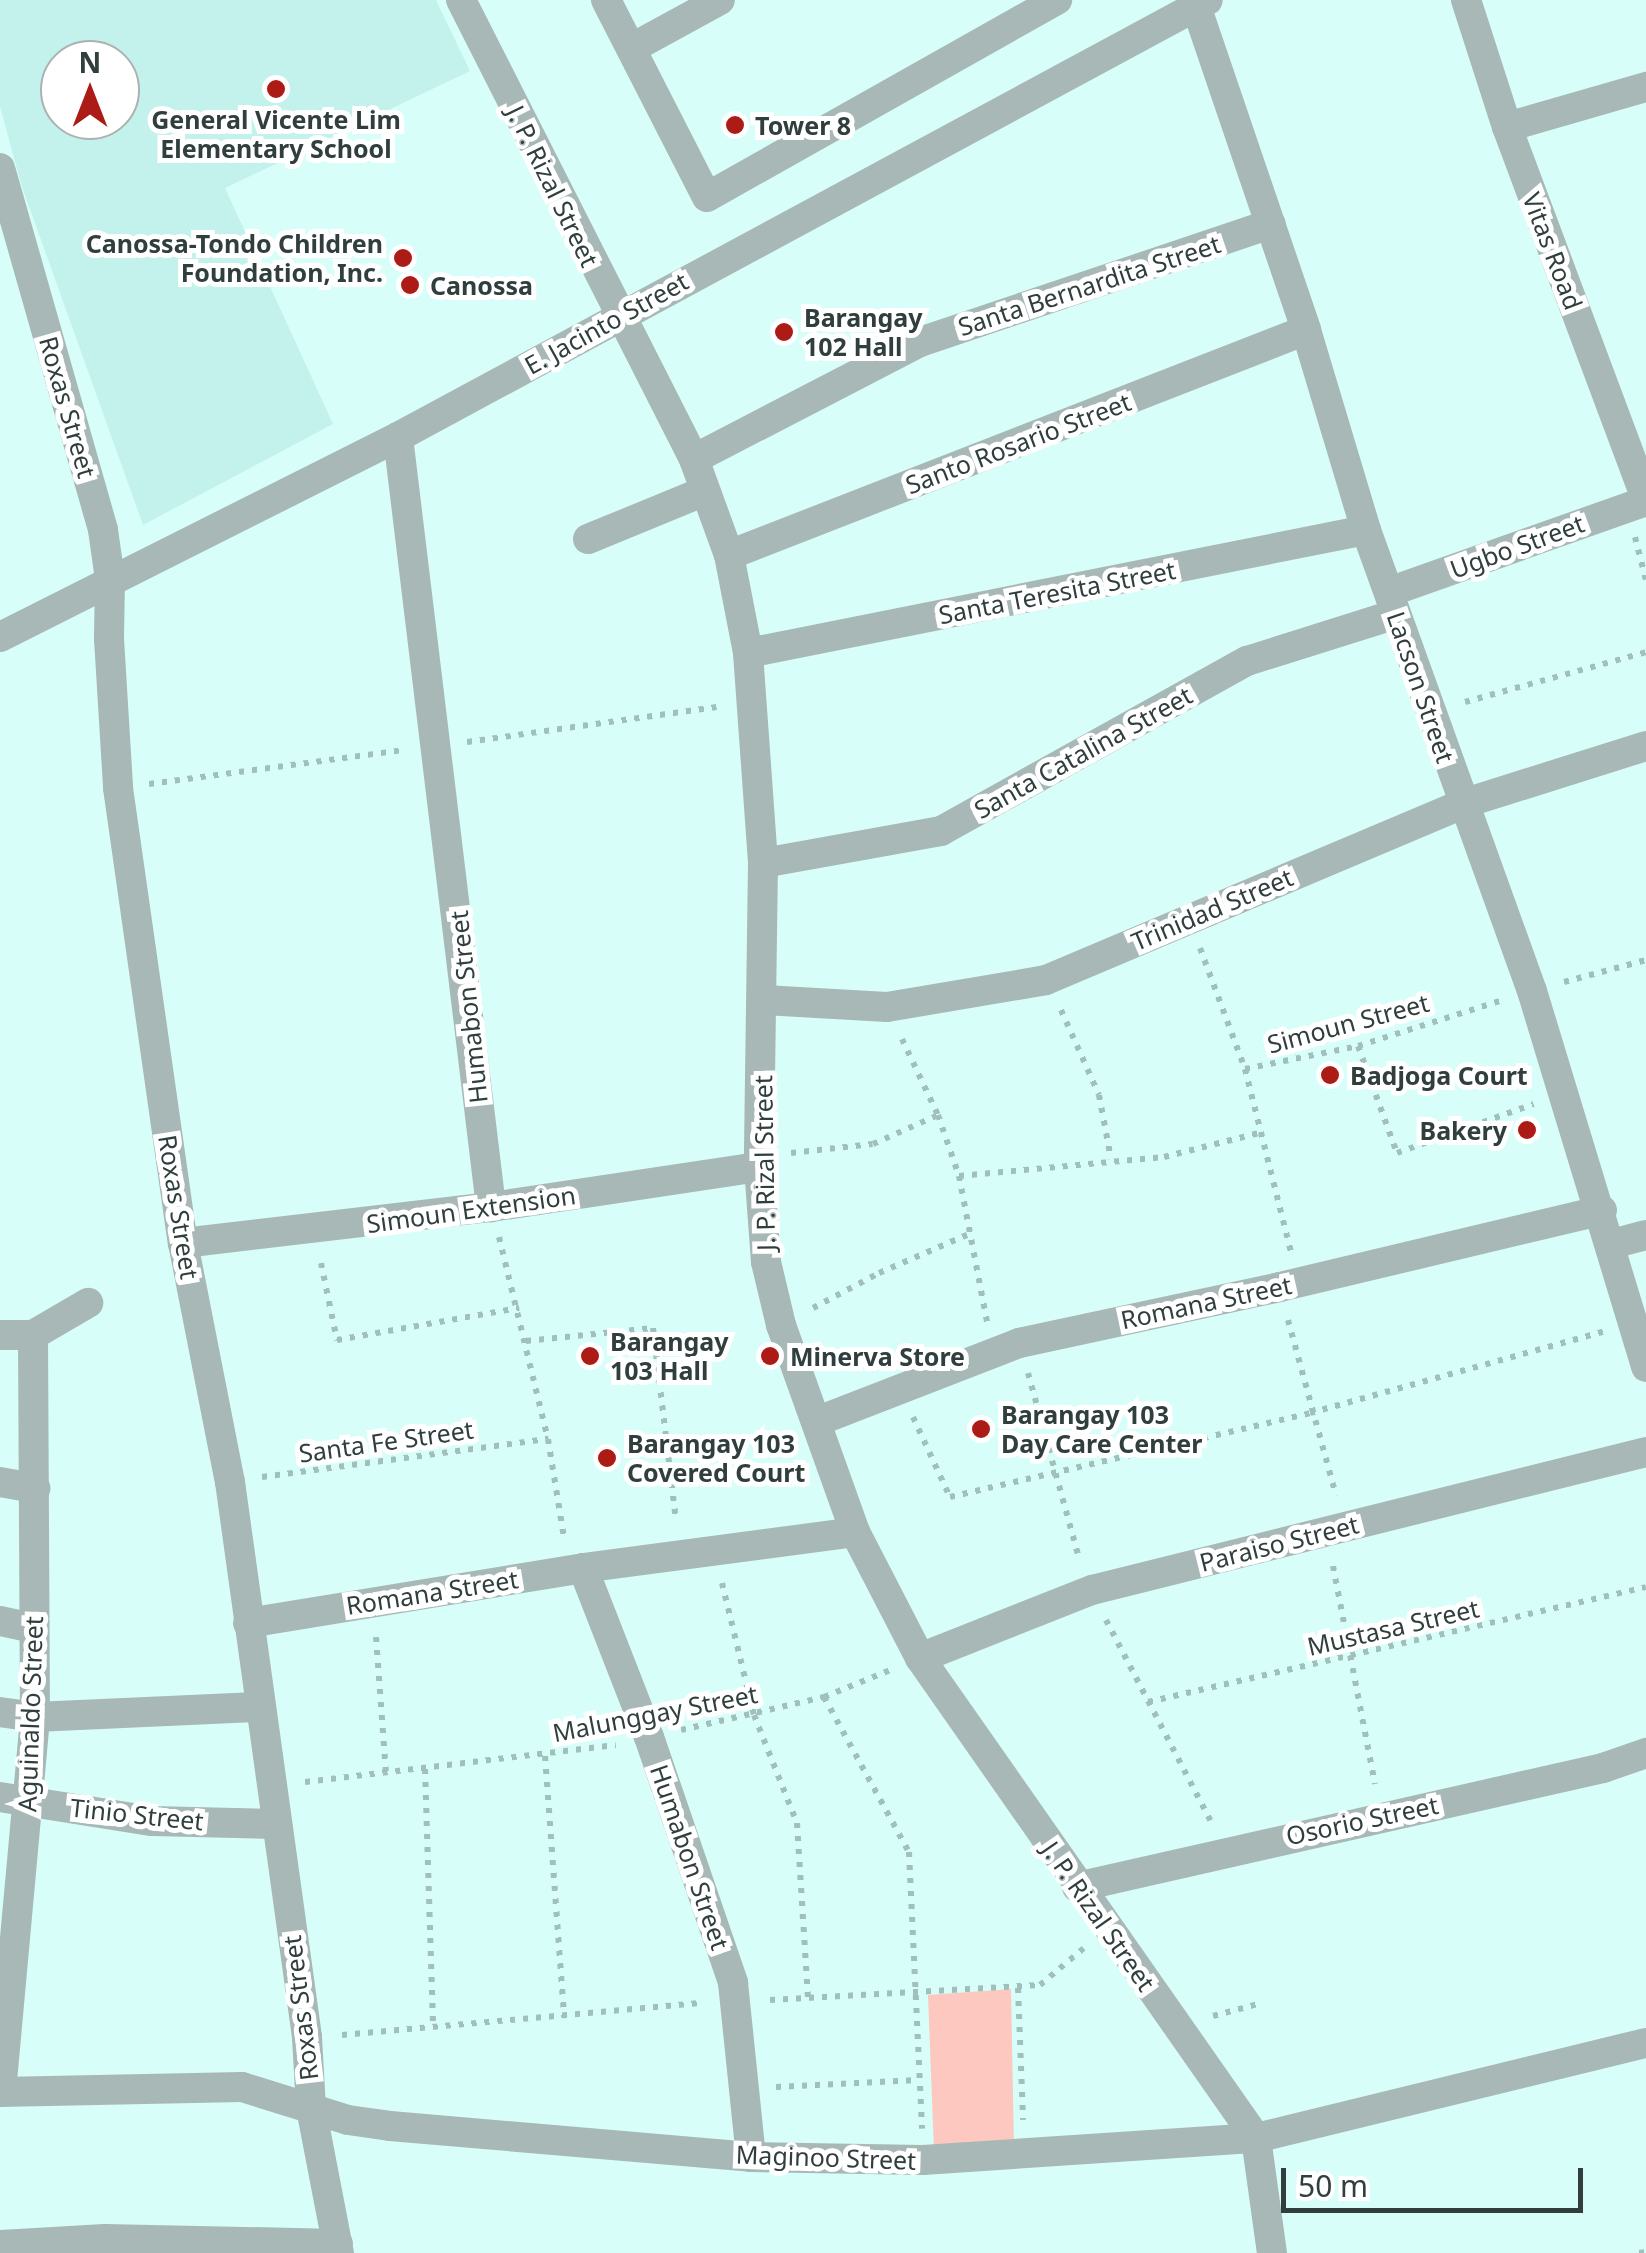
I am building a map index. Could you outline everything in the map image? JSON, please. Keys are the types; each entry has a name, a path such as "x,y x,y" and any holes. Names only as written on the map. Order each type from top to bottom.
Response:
{"street":[{"name":"J. P. Rizal Street","path":"461,0 618,316 694,458 729,555 748,652 763,864 759,1161 766,1262 781,1324 855,1532 920,1658 1256,2138 1272,2253"},
{"path":"606,0 707,198 1057,0"},
{"path":"632,48 720,0"},
{"name":"Vitas Road","path":"1466,0 1507,127 1646,500"},
{"name":"E. Jacinto Street","path":"0,637 398,437 1202,3"},
{"name":"Lacson Street","path":"1202,3 1366,530 1532,991 1602,1210 1646,1367"},
{"path":"1507,127 1646,87"},
{"name":"Roxas Street","path":"0,168 103,530 110,580 118,788 182,1243 230,1482 307,2038 311,2108 339,2248"},
{"name":"Santa Bernardita Street","path":"694,458 920,342 1272,224"},
{"name":"Santo Rosario Street","path":"729,555 1306,330"},
{"name":"Humabon Street","path":"398,437 491,1207"},
{"path":"588,539 706,491"},
{"name":"Ugbo Street","path":"1393,603 1646,500"},
{"name":"Santa Teresita Street","path":"748,652 1366,530"},
{"name":"Santa Catalina Street","path":"763,864 941,830 1246,661 1393,603"},
{"name":"Trinidad Street","path":"764,1000 887,1007 1046,980 1462,804 1646,746"},
{"name":"Simoun Extension","path":"182,1243 491,1207 759,1161"},
{"name":"Romana Street","path":"818,1420 1006,1347 1290,1285 1602,1210"},
{"path":"1612,1244 1646,1235"},
{"path":"0,1334 34,1335 88,1303"},
{"name":"Aguinaldo Street","path":"1,2092 14,1799 35,1717 34,1335"},
{"name":"Paraiso Street","path":"920,1658 1092,1590 1646,1452"},
{"path":"0,1482 36,1488"},
{"name":"Romana Street","path":"248,1623 576,1569 855,1532"},
{"name":"Humabon Street","path":"576,1569 649,1737 733,1983 751,2157"},
{"path":"0,1621 34,1628"},
{"path":"0,1712 35,1717 258,1706"},
{"name":"Osorio Street","path":"1077,1887 1603,1768 1646,1753"},
{"name":"Tinio Street","path":"14,1799 152,1821 275,1824"},
{"name":"Maginoo Street","path":"1,2092 242,2087 348,2120 390,2126 751,2157 923,2160 1256,2138 1646,2043"},
{"path":"0,2245 105,2239 339,2248"}],"path":[{"path":"1430,712 1646,652"},
{"path":"1188,918 1228,1014 1245,1070"},
{"name":"Simoun Street","path":"1382,1815 1263,1132 1245,1070 1358,1046 1646,960"},
{"path":"1046,980 1099,1095 1111,1160"},
{"path":"887,1007 938,1115 959,1176 967,1235 1006,1347 1058,1475 1069,1531"},
{"path":"1358,1046 1397,1154 1563,1093"},
{"path":"759,1161 874,1144 938,1115"},
{"path":"959,1176 1164,1157 1263,1132"},
{"path":"491,1207 519,1308 576,1569"},
{"path":"314,1230 338,1340 519,1308"},
{"path":"781,1324 878,1273 967,1235"},
{"path":"899,1387 950,1497 1058,1475 1310,1412 1634,1324"},
{"path":"526,1341 653,1328 680,1557"},
{"name":"Santa Fe Street","path":"230,1482 548,1439"},
{"path":"714,1552 754,1715 797,1823 808,2000"},
{"name":"Mustasa Street","path":"1148,1702 1352,1658 1646,1587"},
{"path":"1092,1590 1228,1850"},
{"path":"373,1600 386,1772"},
{"name":"Malunggay Street","path":"270,1786 545,1756 649,1737 824,1697 920,1658"},
{"path":"824,1697 909,1852 923,2160"},
{"path":"545,1756 564,2017"},
{"path":"425,1769 434,2028"},
{"path":"1018,1987 1025,2156"},
{"path":"1179,2030 1258,2004"},
{"path":"741,2088 919,2080"}],"shaded area":[{"path":"0,0 436,0 470,71 225,188 333,424 143,525 22,187 0,107"},
{"path":"1011,1989 1014,2148 934,2152 928,1995"}],"place":[{"name":"General Vicente Lim Elementary School","path":"276,89"},
{"name":"Tower 8","path":"735,125"},
{"name":"Canossa-Tondo Children Foundation, Inc.","path":"403,258"},
{"name":"Canossa","path":"410,285"},
{"name":"Barangay 102 Hall","path":"784,332"},
{"name":"Badjoga Court","path":"1330,1075"},
{"name":"Bakery","path":"1527,1130"},
{"name":"Barangay 103 Hall","path":"590,1356"},
{"name":"Minerva Store","path":"770,1356"},
{"name":"Barangay 103 Day Care Center","path":"981,1429"},
{"name":"Barangay 103 Covered Court","path":"607,1458"}]}
